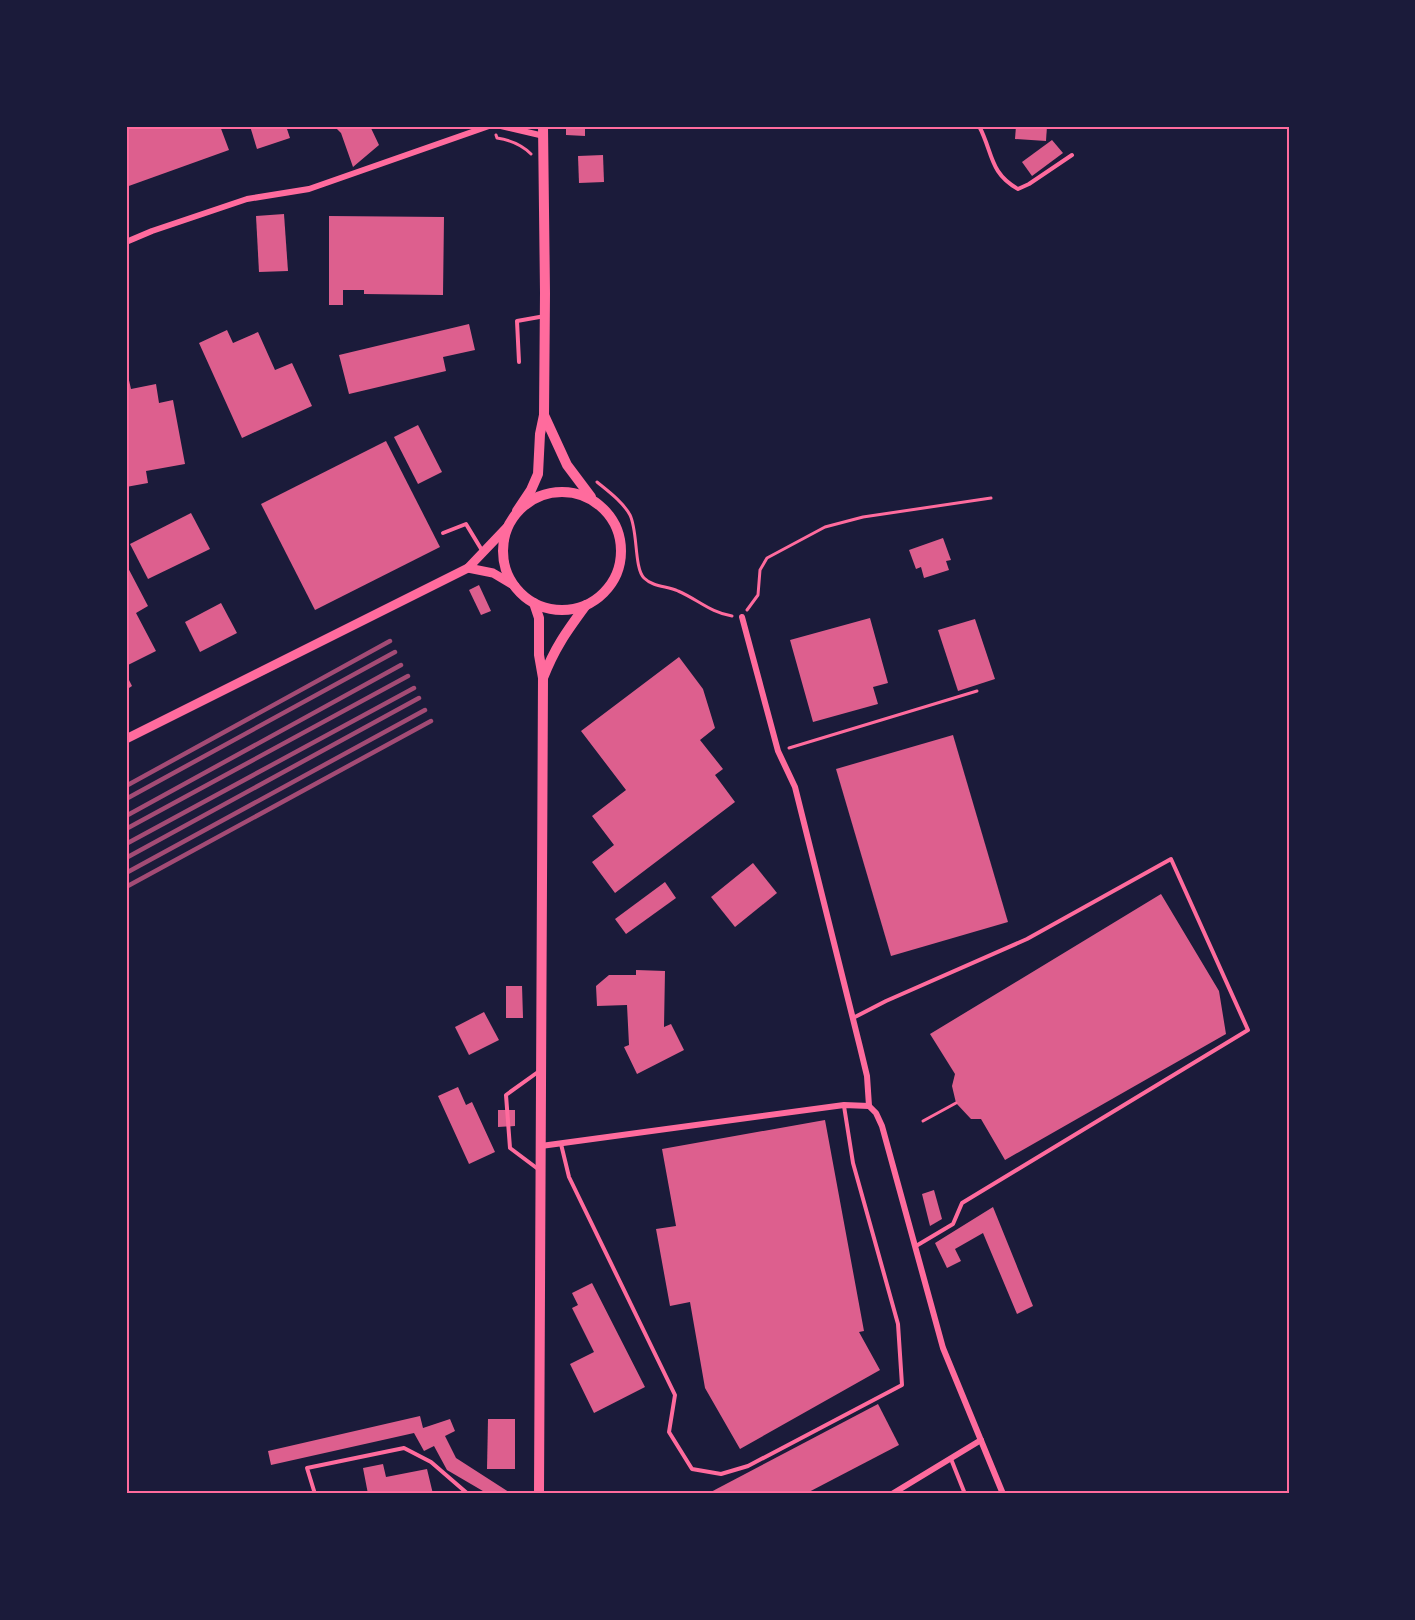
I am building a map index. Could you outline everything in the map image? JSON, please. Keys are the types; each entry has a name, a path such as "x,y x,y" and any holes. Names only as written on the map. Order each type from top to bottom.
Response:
{"main road":[{"path":"544,131 544,415 540,434 538,474 531,490 508,526 503,543 503,555 505,567 515,586 534,603 555,609 571,609 586,605"},
{"path":"543,678 564,633 586,605 609,587 617,572 621,551 612,519 567,465 544,415"},
{"path":"517,512 536,497 555,492 574,493 595,501"},
{"path":"534,603 539,618 539,655 543,678 539,1494"}],"street":[{"path":"126,242 246,199 309,189 489,126"},
{"path":"501,126 544,131"},
{"path":"126,739 468,568 508,526"},
{"path":"468,568 493,573 515,586"},
{"path":"742,617 778,751 795,787 867,1076 870,1106 882,1126 944,1348 1003,1494"},
{"path":"541,1146 844,1106 870,1106"},
{"path":"891,1494 981,1440"}],"lane":[{"path":"979,126 992,163 1005,182 1018,189 1072,155"},
{"path":"519,362 517,321 545,316"},
{"path":"443,532 466,524 483,552"},
{"path":"852,1019 886,1001 1027,939 1171,859 1248,1030 962,1203 953,1224 915,1246"},
{"path":"541,1070 506,1095 510,1148 541,1172"},
{"path":"561,1144 569,1177 675,1395 669,1432 692,1468 722,1474 748,1466 902,1385 898,1324 853,1163 844,1106"},
{"path":"315,1494 307,1468 404,1448 432,1462 468,1494"},
{"path":"951,1458 965,1494"}],"path":[{"path":"593,478 630,514 636,534 638,567 644,578 661,587 677,590 721,614 742,617 758,595 759,570 767,558 825,527 863,517 991,498"},
{"path":"778,751 977,691"},
{"path":"923,1121 956,1102"}],"building":[{"path":"126,126 220,126 229,150 126,187"},
{"path":"250,126 286,126 290,138 257,149"},
{"path":"334,126 370,126 379,145 353,167 341,133"},
{"path":"566,126 585,126 585,136 566,135"},
{"path":"1016,126 1047,126 1046,141 1015,139"},
{"path":"1052,140 1063,153 1032,176 1022,162"},
{"path":"603,155 604,182 579,183 578,156"},
{"path":"284,214 288,271 259,272 256,216"},
{"path":"329,216 444,217 443,295 364,294 364,290 343,290 343,305 329,305"},
{"path":"469,324 475,350 443,357 446,371 349,394 339,355"},
{"path":"227,330 233,343 258,332 275,370 292,363 312,406 242,438 199,343"},
{"path":"126,367 131,389 156,384 159,403 173,400 185,464 146,471 148,483 126,487"},
{"path":"418,425 442,472 418,484 394,437"},
{"path":"386,441 440,547 315,610 261,504"},
{"path":"191,513 210,549 148,579 130,544"},
{"path":"943,538 951,560 946,561 949,570 924,578 921,567 916,569 909,550"},
{"path":"126,564 148,606 136,613 156,651 126,666"},
{"path":"479,585 491,611 481,615 469,590"},
{"path":"221,603 237,633 200,652 185,622"},
{"path":"870,618 888,683 873,687 878,704 813,722 790,640"},
{"path":"975,619 995,679 958,691 938,630"},
{"path":"679,657 703,689 715,728 700,740 723,769 715,775 735,802 615,893 592,862 614,845 592,816 626,790 581,731"},
{"path":"126,674 132,686 126,690"},
{"path":"953,735 1008,922 891,956 836,769"},
{"path":"753,863 777,893 735,927 711,897"},
{"path":"665,882 676,898 626,934 615,919"},
{"path":"1161,894 1219,991 1226,1034 1005,1160 981,1119 971,1119 956,1103 952,1086 955,1074 930,1034"},
{"path":"636,970 665,971 664,1027 671,1024 684,1050 637,1074 624,1047 629,1045 627,1005 597,1006 596,986 609,975 636,975"},
{"path":"506,986 522,986 523,1018 506,1018"},
{"path":"484,1012 499,1040 469,1055 455,1027"},
{"path":"458,1087 466,1105 472,1102 495,1152 469,1164 438,1096"},
{"path":"498,1110 515,1110 515,1126 498,1127"},
{"path":"825,1120 864,1331 859,1332 880,1370 740,1449 705,1388 690,1302 670,1306 656,1229 676,1226 662,1149"},
{"path":"934,1190 942,1219 930,1226 922,1194"},
{"path":"993,1207 1033,1306 1017,1314 983,1233 955,1249 961,1261 947,1268 935,1243"},
{"path":"592,1283 645,1387 594,1413 570,1364 594,1352 572,1308 578,1305 572,1293"},
{"path":"878,1404 899,1445 805,1494 707,1494"},
{"path":"420,1416 423,1428 450,1419 455,1431 445,1436 456,1458 512,1494 488,1494 447,1470 434,1446 424,1451 414,1433 271,1465 268,1451"},
{"path":"488,1419 515,1419 515,1469 487,1469"},
{"path":"383,1464 386,1477 427,1469 433,1494 368,1494 363,1468"}],"railway":[{"path":"126,786 390,641"},
{"path":"126,799 395,652"},
{"path":"126,816 401,665"},
{"path":"126,829 408,676"},
{"path":"126,844 414,688"},
{"path":"126,858 419,698"},
{"path":"126,873 425,710"},
{"path":"126,887 431,721"}]}
